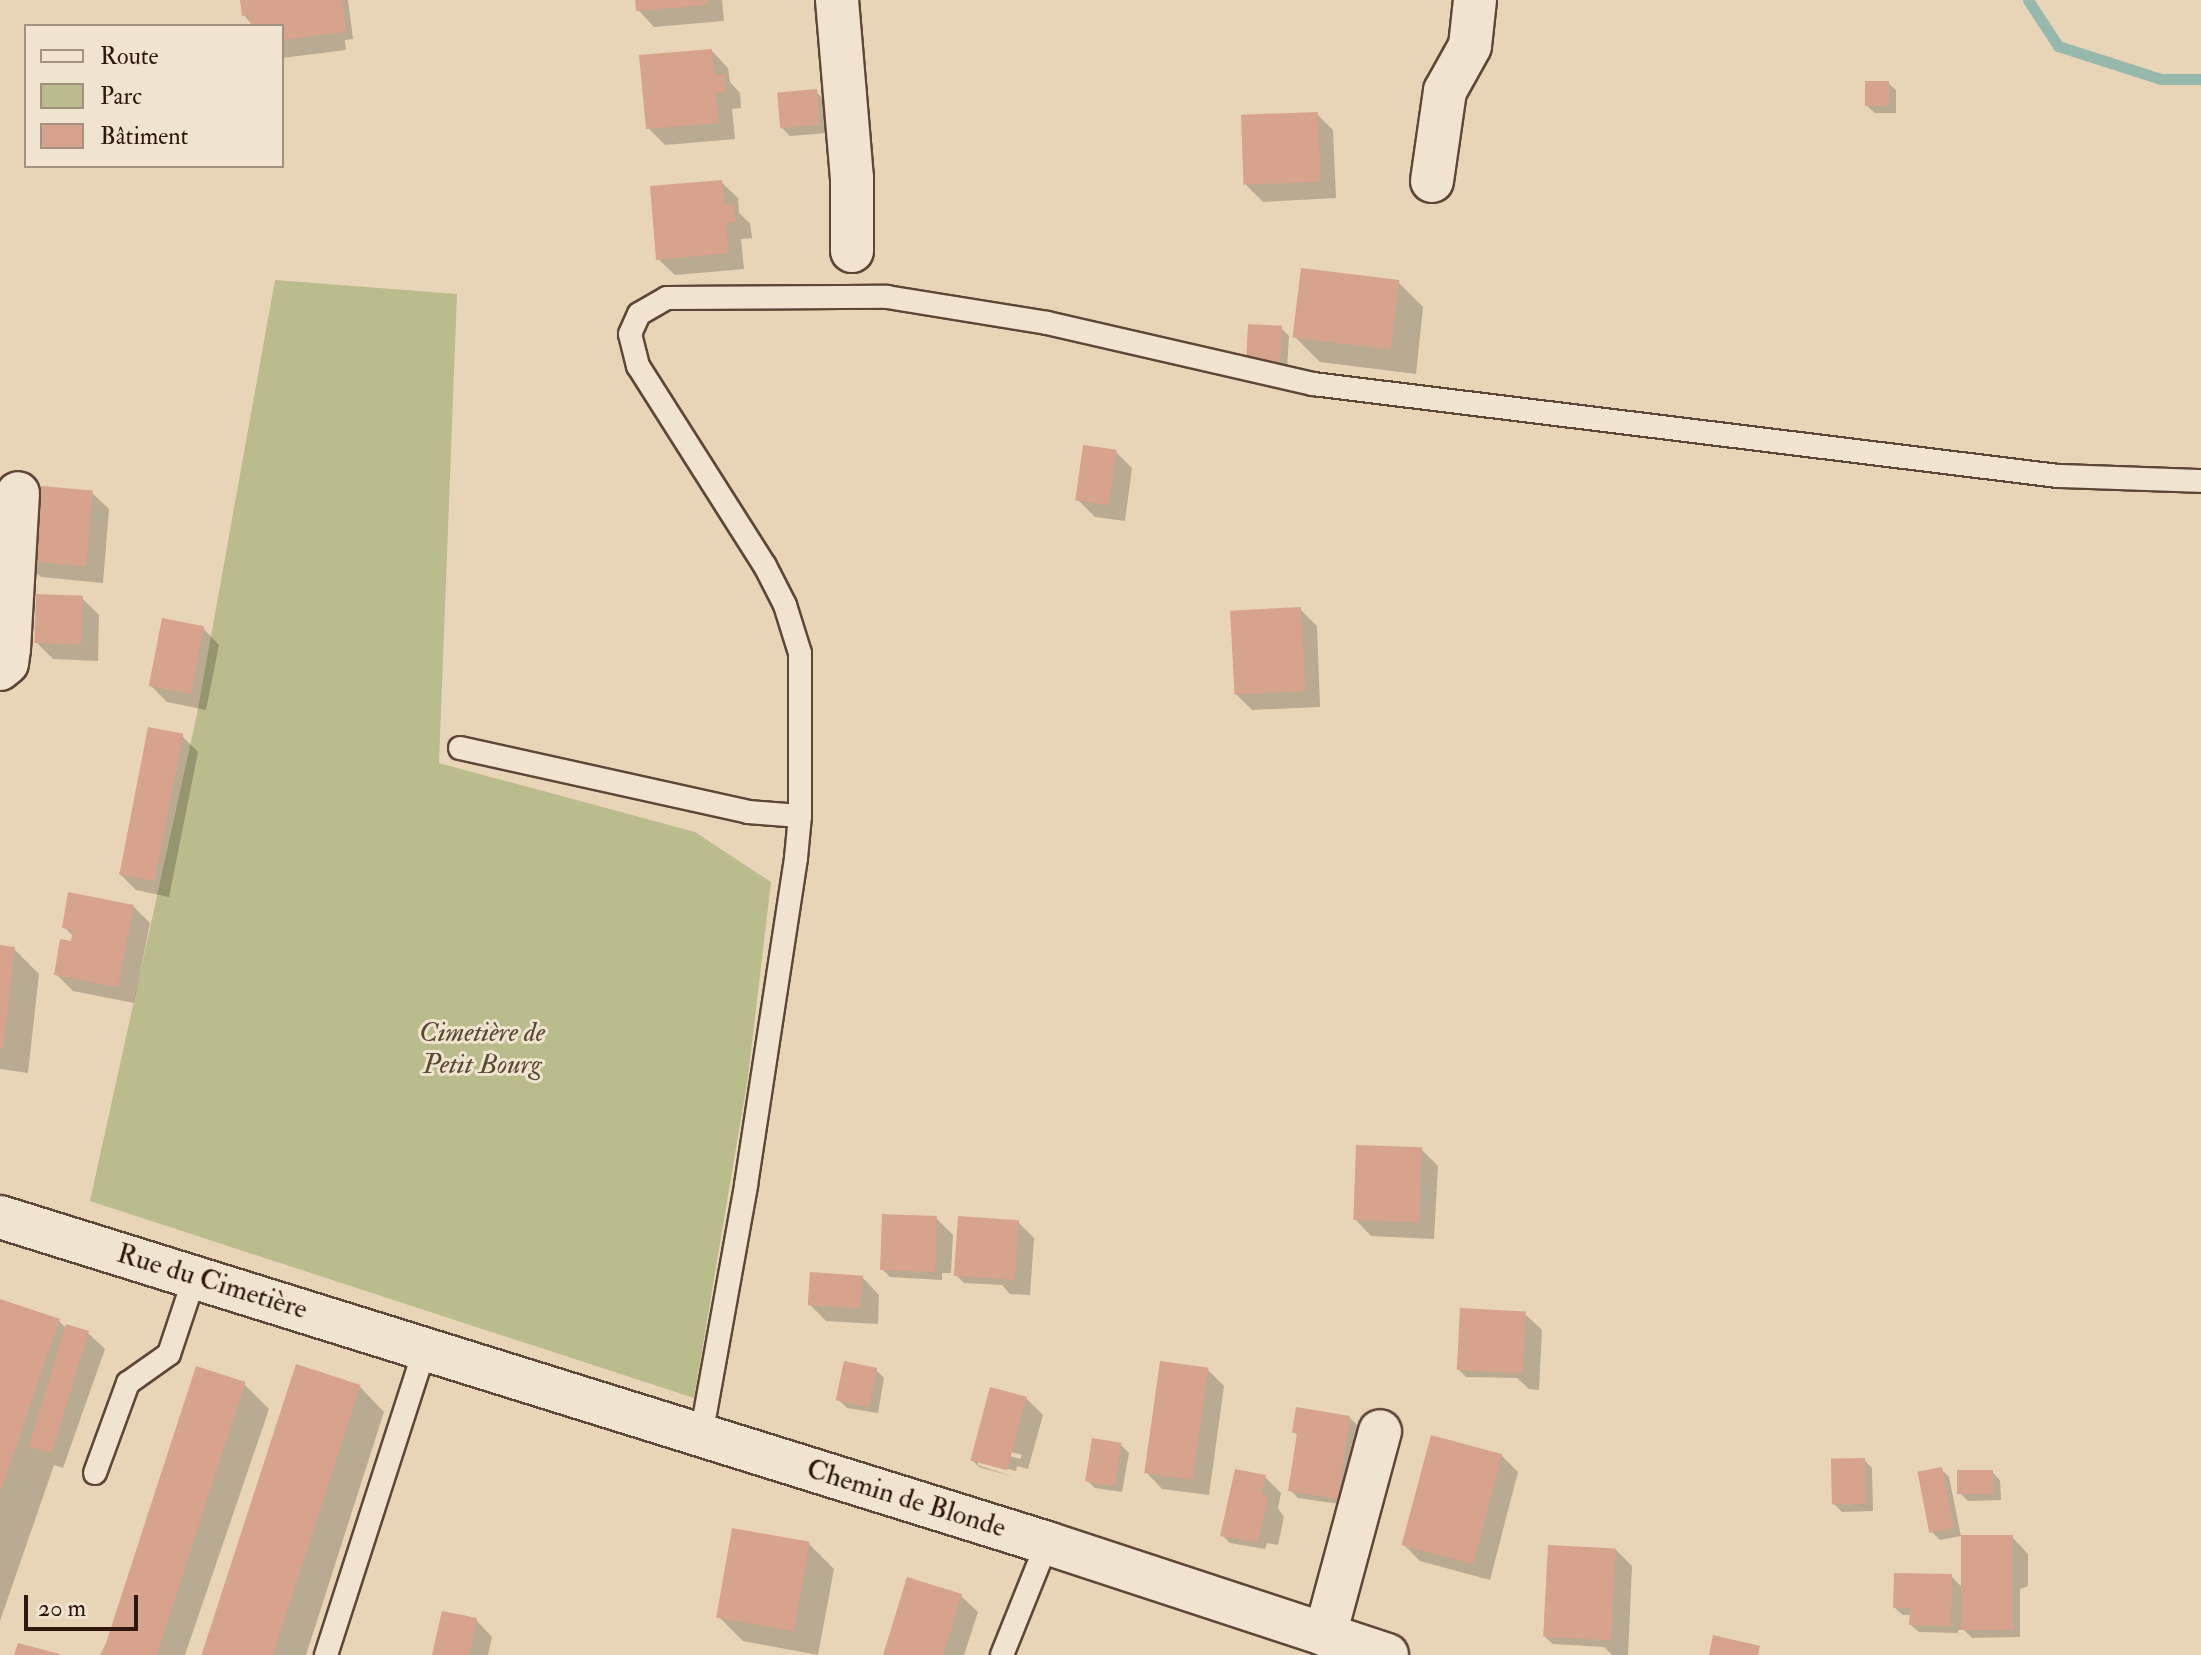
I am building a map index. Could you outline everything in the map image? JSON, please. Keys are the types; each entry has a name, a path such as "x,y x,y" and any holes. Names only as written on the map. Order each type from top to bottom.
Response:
{"street":[{"path":"837,0 852,178 852,251"},
{"path":"1432,181 1445,91 1470,46 1475,0"},
{"path":"0,669 7,663 9,649 18,493"},
{"name":"Rue du Cimetière","path":"0,1217 425,1348"},
{"name":"Chemin de Blonde","path":"425,1348 1047,1543 1387,1655"},
{"path":"1325,1635 1380,1431"}],"lane":[{"path":"701,1436 746,1185 800,816 800,653 785,605 765,566 638,366 630,334 639,314 667,298 887,297 1047,323 1313,384 2058,476 2201,481"},
{"path":"460,748 748,812 800,816"},
{"path":"95,1473 128,1383 169,1354 195,1276"},
{"path":"326,1655 425,1348"},
{"path":"1002,1655 1047,1543"}],"green space":[{"name":"Cimetière de Petit Bourg","path":"275,280 457,294 439,763 695,832 771,882 748,1077 694,1398 90,1201 197,714"}],"building":[{"path":"240,0 342,0 346,32 284,40 284,24 251,24 249,15 242,16"},
{"path":"635,0 708,0 708,5 636,11"},
{"path":"712,49 715,75 725,74 726,92 716,93 719,123 646,129 639,55"},
{"path":"1865,81 1889,81 1889,106 1865,106"},
{"path":"817,89 820,125 780,128 777,92"},
{"path":"1318,112 1320,182 1243,185 1241,115"},
{"path":"722,180 725,205 734,205 736,222 726,223 729,253 656,260 650,186"},
{"path":"1301,268 1399,280 1391,350 1292,337"},
{"path":"1248,324 1282,326 1280,363 1246,361"},
{"path":"1083,445 1117,450 1109,505 1075,500"},
{"path":"29,485 93,491 86,566 22,561"},
{"path":"36,594 83,596 81,645 34,643"},
{"path":"1301,607 1305,691 1234,695 1230,611"},
{"path":"162,618 204,626 191,694 149,686"},
{"path":"148,727 183,734 155,881 119,874"},
{"path":"68,892 134,905 118,987 54,975 60,939 71,941 73,930 62,928"},
{"path":"0,945 15,947 3,1049 0,1048"},
{"path":"1356,1145 1422,1147 1419,1222 1353,1220"},
{"path":"882,1214 937,1216 935,1272 880,1270"},
{"path":"958,1216 1019,1220 1015,1280 954,1276"},
{"path":"810,1272 863,1276 861,1309 808,1305"},
{"path":"0,1299 60,1319 0,1493"},
{"path":"1460,1308 1526,1311 1523,1373 1457,1370"},
{"path":"66,1324 89,1331 52,1453 29,1446"},
{"path":"844,1361 877,1368 869,1407 836,1400"},
{"path":"1160,1361 1209,1368 1193,1480 1144,1473"},
{"path":"296,1364 361,1385 273,1655 201,1655"},
{"path":"196,1366 245,1382 157,1655 102,1655"},
{"path":"990,1387 1027,1397 1007,1470 970,1460"},
{"path":"1296,1407 1350,1416 1338,1499 1288,1491 1297,1433 1292,1433"},
{"path":"1431,1435 1502,1454 1473,1564 1401,1545"},
{"path":"1092,1438 1122,1443 1115,1486 1085,1481"},
{"path":"1865,1458 1866,1504 1832,1505 1831,1459"},
{"path":"1942,1467 1954,1528 1929,1533 1917,1472"},
{"path":"1235,1469 1266,1475 1262,1490 1268,1499 1258,1542 1220,1536"},
{"path":"1957,1470 1993,1470 1993,1494 1957,1494"},
{"path":"732,1528 810,1542 794,1631 716,1618"},
{"path":"1961,1535 2013,1535 2013,1630 1961,1630"},
{"path":"1548,1545 1616,1549 1611,1640 1543,1637"},
{"path":"1894,1573 1952,1574 1951,1626 1909,1625 1910,1608 1893,1608"},
{"path":"907,1577 962,1594 943,1655 883,1655"},
{"path":"442,1611 477,1618 469,1655 432,1655"},
{"path":"1713,1635 1760,1646 1758,1655 1709,1655"},
{"path":"18,1643 60,1654 60,1655 14,1655"}],"waterway":[{"path":"2028,0 2058,46 2161,79 2201,79"}]}
